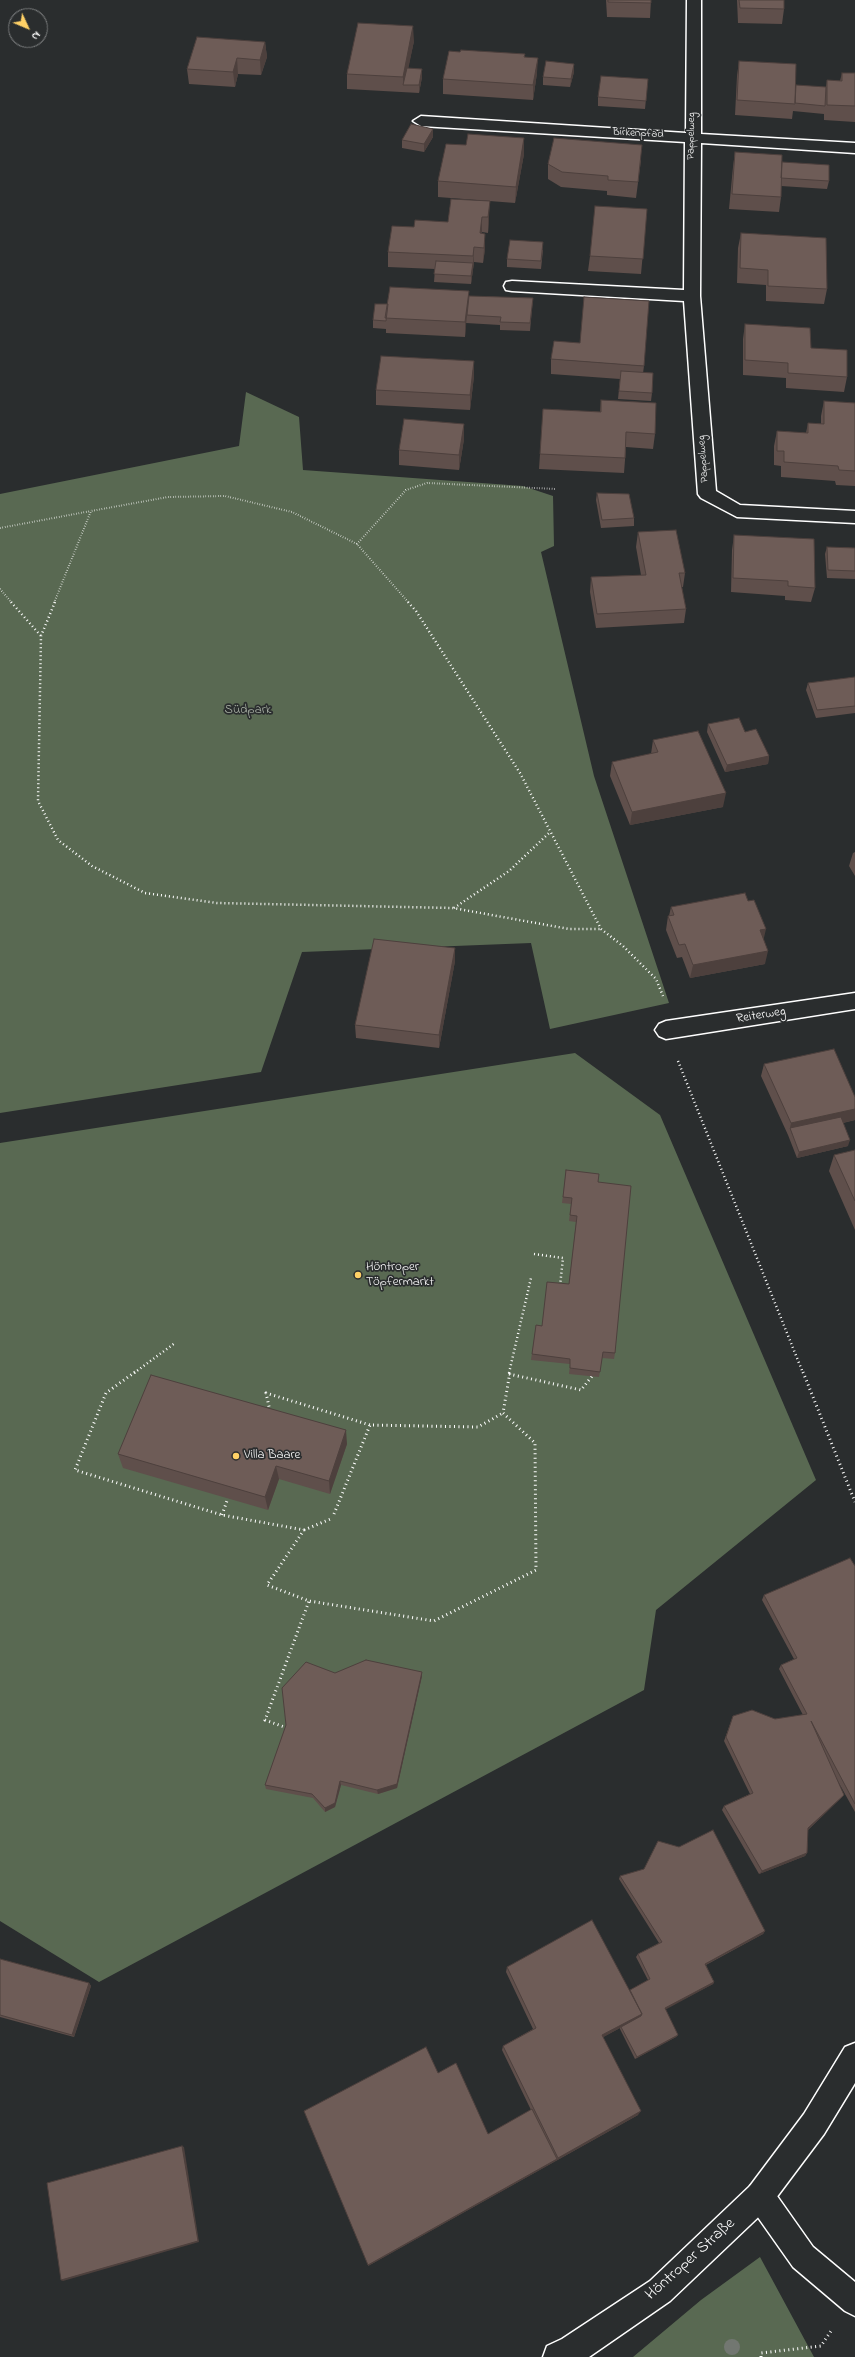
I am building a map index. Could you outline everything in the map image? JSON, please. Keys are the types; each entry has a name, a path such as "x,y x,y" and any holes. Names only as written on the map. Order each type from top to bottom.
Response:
{"street":[{"name":"Pappelweg","path":"694,0 692,296 707,494 737,511 855,517"},
{"name":"Birkenpfad","path":"420,121 855,148"},
{"path":"512,286 692,296"},
{"name":"Reiterweg","path":"666,1030 855,1001"},
{"name":"Höntroper Straße","path":"558,2357 579,2346 660,2291 760,2196 814,2124 855,2057"},
{"path":"760,2196 803,2257 855,2301"}],"path":[{"path":"357,544 406,490 427,483 556,489"},
{"path":"0,528 168,497 225,496 292,512 357,544 416,611 520,773 601,929 623,946 656,979 669,1006 666,1030 855,1502"},
{"path":"91,511 42,636 38,801 58,840 92,866 145,893 217,903 453,908 569,929 601,929"},
{"path":"0,589 42,636"},
{"path":"453,908 509,871 550,832"},
{"path":"534,1254 563,1258 560,1289"},
{"path":"503,1413 508,1374 531,1278"},
{"path":"175,1343 106,1393 75,1470 222,1515 304,1530"},
{"path":"508,1374 581,1390 594,1373"},
{"path":"272,1415 266,1393 370,1425 478,1427 503,1413"},
{"path":"370,1425 334,1516 304,1530 267,1585 309,1601 434,1621 536,1570 535,1443 503,1413"},
{"path":"222,1515 228,1498"},
{"path":"287,1728 265,1720 309,1601"},
{"path":"761,2357 761,2353 821,2346"}],"green space":[{"name":"Südpark","path":"246,392 299,417 303,470 523,486 553,496 554,546 541,552 594,776 669,1003 550,1029 531,943 302,952 261,1072 0,1113 0,494 239,446"},
{"path":"575,1053 660,1115 816,1480 656,1610 644,1690 99,1982 0,1921 0,1143"},
{"path":"760,2257 814,2357 633,2357 701,2300"}],"building":[{"path":"608,0 651,0 651,3 608,2"},
{"path":"739,0 784,0 784,9 740,8"},
{"path":"358,23 413,26 403,77 347,74"},
{"path":"197,37 265,42 260,60 237,58 233,72 187,69"},
{"path":"461,50 525,54 524,57 538,58 533,85 443,79 449,51 460,52"},
{"path":"546,61 574,64 571,79 543,77"},
{"path":"739,61 796,64 795,104 737,100"},
{"path":"407,68 422,69 419,85 403,85"},
{"path":"842,73 855,73 855,106 827,105 827,80 842,81"},
{"path":"601,76 648,79 646,101 598,97"},
{"path":"796,85 826,87 825,106 795,103"},
{"path":"411,124 433,129 424,144 402,140"},
{"path":"468,134 524,138 516,187 438,181 446,144 466,145"},
{"path":"554,138 642,145 638,182 608,180 608,176 562,172 548,164"},
{"path":"735,152 782,155 781,197 732,194"},
{"path":"782,162 829,165 829,181 781,178"},
{"path":"451,199 490,201 488,217 482,217 480,233 485,234 484,248 474,247 473,256 388,252 392,226 414,227 415,220 448,222"},
{"path":"595,206 647,209 643,259 590,256"},
{"path":"741,233 826,238 827,289 768,286 768,270 740,268"},
{"path":"510,240 543,242 541,261 507,259"},
{"path":"436,261 473,263 471,276 434,274"},
{"path":"390,287 469,291 465,322 385,318"},
{"path":"469,296 533,298 530,323 500,322 501,317 467,315"},
{"path":"584,297 649,301 644,366 551,359 554,341 580,343"},
{"path":"375,304 388,304 386,321 373,320"},
{"path":"745,324 810,328 811,348 847,350 847,377 788,373 788,363 745,360"},
{"path":"381,356 474,361 470,395 376,390"},
{"path":"621,371 653,373 652,393 619,391"},
{"path":"601,400 656,403 655,434 626,432 625,458 540,454 543,409 601,412"},
{"path":"824,401 855,403 855,471 839,470 838,466 784,462 784,451 777,451 777,431 808,433 808,423 824,424"},
{"path":"404,419 464,424 459,455 399,450"},
{"path":"597,493 629,494 634,518 602,520"},
{"path":"676,530 685,573 679,573 686,609 597,614 591,577 646,575 638,532"},
{"path":"734,535 814,539 815,588 788,586 788,581 733,578"},
{"path":"827,547 855,548 855,571 828,570"},
{"path":"855,677 855,706 817,710 808,683"},
{"path":"739,718 745,732 756,729 769,756 727,765 708,724"},
{"path":"698,731 726,793 632,812 612,762 658,752 653,740"},
{"path":"745,893 748,901 754,900 766,929 760,930 768,951 693,965 685,944 679,945 668,916 674,915 671,907"},
{"path":"374,939 455,948 439,1035 355,1025"},
{"path":"834,1049 855,1097 855,1109 791,1123 764,1064"},
{"path":"841,1117 850,1140 799,1152 790,1128"},
{"path":"855,1150 855,1201 834,1155"},
{"path":"566,1170 599,1174 598,1182 631,1186 615,1353 603,1352 600,1372 570,1368 570,1359 532,1354 536,1325 542,1326 547,1282 569,1284 577,1216 570,1215 572,1198 563,1197"},
{"name":"Villa Baare","path":"151,1375 346,1430 329,1481 276,1466 265,1497 118,1454"},
{"path":"850,1558 855,1566 855,1804 811,1721 844,1795 808,1828 807,1853 762,1871 724,1806 753,1793 726,1737 733,1716 752,1710 775,1719 807,1714 781,1665 797,1658 764,1595"},
{"path":"366,1660 422,1672 397,1784 377,1790 340,1781 335,1803 325,1808 312,1794 265,1785 286,1725 282,1688 306,1662 335,1673"},
{"path":"713,1830 765,1931 705,1964 714,1982 665,2008 678,2035 637,2057 621,2027 642,2014 630,1990 650,1979 638,1954 662,1942 620,1876 644,1869 658,1841 679,1847"},
{"path":"592,1920 642,2014 602,2035 641,2111 558,2158 503,2046 536,2028 507,1967"},
{"path":"0,1959 89,1983 72,2035 0,2015"},
{"path":"426,2047 438,2073 456,2063 488,2134 532,2109 557,2159 368,2265 304,2111"},
{"path":"182,2146 198,2241 61,2280 47,2183"}],"place":[{"name":"Höntroper Töpfermarkt","path":"358,1275"},
{"name":"Villa Baare","path":"236,1456"}]}
